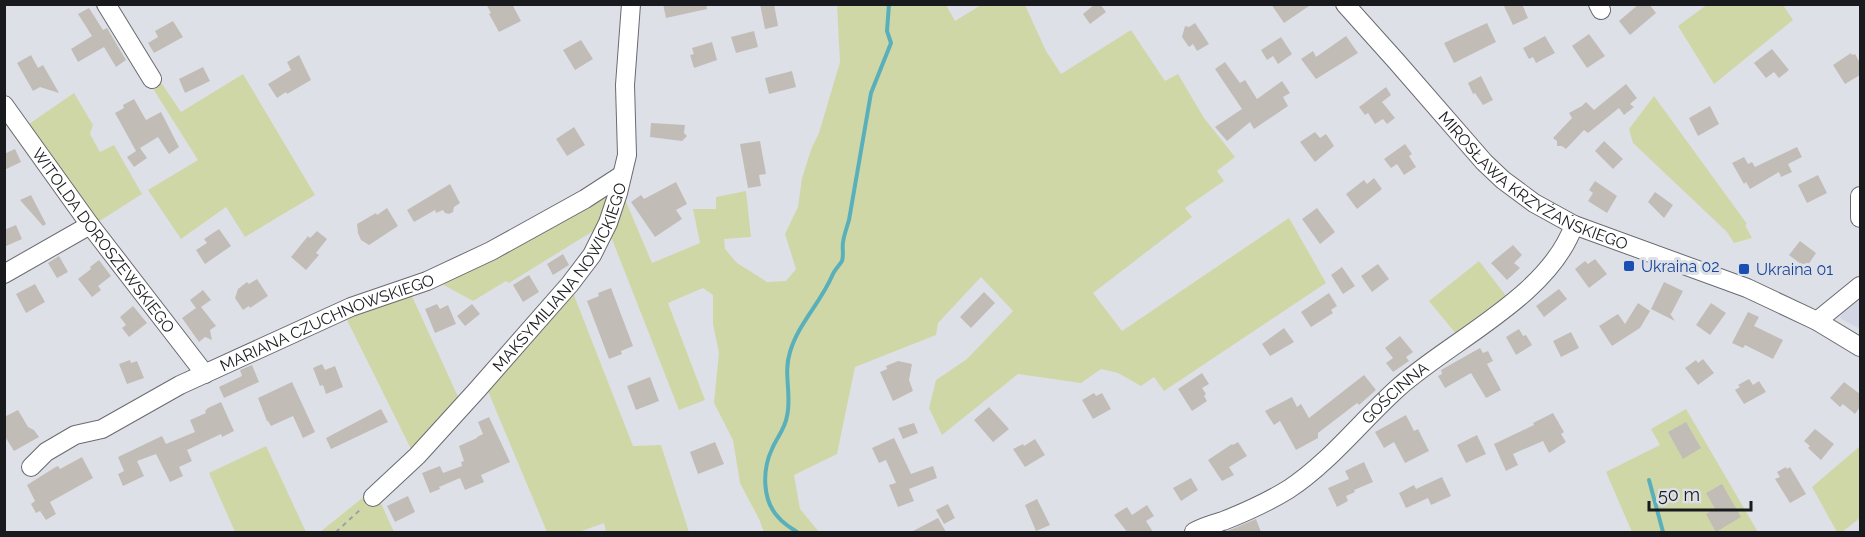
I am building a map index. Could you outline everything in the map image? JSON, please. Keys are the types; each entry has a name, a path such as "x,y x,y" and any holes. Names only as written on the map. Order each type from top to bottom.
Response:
{"street":[{"path":"106,4 152,79"},
{"name":"MAKSYMILIANA NOWICKIEGO","path":"373,497 439,432 570,284 592,255 608,223 618,194 627,155 625,85 631,4"},
{"name":"MIROSŁAWA KRZYŻAŃSKIEGO","path":"1346,4 1492,171 1534,203 1574,225 1747,288 1817,321 1860,347"},
{"name":"WITOLDA DOROSZEWSKIEGO","path":"4,105 90,225 205,374"},
{"name":"MARIANA CZUCHNOWSKIEGO","path":"31,467 46,452 75,435 102,429 180,385 351,307 427,281 481,256 585,199 622,175"},
{"path":"1860,196 1860,218"},
{"path":"4,274 90,225"},
{"name":"GOŚCINNA","path":"1194,532 1260,506 1290,488 1331,454 1400,386 1520,296 1545,272 1564,249 1574,225"},
{"path":"1817,321 1860,286"}],"path":[{"path":"336,532 373,497"}],"shaded area":[{"path":"1860,293 1860,329 1840,318 1846,305"}],"green space":[{"path":"1708,4 1783,5 1793,20 1714,84 1678,26"},
{"path":"837,5 946,5 955,21 981,5 1025,5 1046,51 1061,74 1131,30 1165,81 1178,74 1204,118 1235,157 1217,171 1224,181 1185,208 1192,217 1093,293 1122,331 1289,218 1326,283 1164,391 1154,377 1141,386 1118,373 1101,369 1081,383 1018,374 942,435 929,408 936,380 967,359 1013,311 981,277 938,323 936,335 855,367 837,454 794,475 800,509 819,532 764,532 740,483 733,440 714,403 719,353 713,324 713,295 703,288 668,303 705,400 679,410 610,234 624,197 652,263 700,243 693,209 716,209 716,197 746,191 751,237 724,239 725,249 737,263 767,282 786,281 796,269 785,234 798,207 802,178 819,133 840,62"},
{"path":"243,74 315,195 245,237 226,207 181,239 148,190 198,160 152,87 160,81 181,112"},
{"path":"74,93 93,125 90,134 100,152 114,145 142,194 98,222 29,124"},
{"path":"1654,96 1747,224 1745,225 1752,238 1734,243 1727,232 1633,143 1629,129"},
{"path":"611,188 598,228 509,283 506,281 473,301 442,284"},
{"path":"1479,261 1507,297 1457,335 1429,301"},
{"path":"572,290 633,446 661,445 689,532 606,532 604,523 579,532 547,532 485,384"},
{"path":"411,294 460,401 411,449 345,316"},
{"path":"1686,409 1758,532 1632,532 1606,472 1660,445 1651,429"},
{"path":"266,446 306,532 235,532 209,473"},
{"path":"1860,446 1860,518 1842,532 1837,532 1812,487"},
{"path":"366,495 379,499 394,532 320,532"}],"building":[{"path":"486,4 512,4 521,21 499,32"},
{"path":"663,4 706,4 707,9 666,18"},
{"path":"760,4 774,4 778,26 765,29"},
{"path":"1095,4 1100,4 1106,12 1090,24 1083,14"},
{"path":"1271,4 1312,4 1284,23"},
{"path":"1503,4 1522,4 1528,18 1513,25"},
{"path":"1639,4 1649,4 1656,13 1630,35 1619,21"},
{"path":"89,8 103,30 107,28 126,60 116,67 104,47 78,62 71,49 92,36 78,14"},
{"path":"173,21 183,37 154,53 148,43 158,37 155,31"},
{"path":"1195,23 1209,44 1197,51 1193,44 1189,47 1182,37 1185,26 1189,27"},
{"path":"1487,23 1496,42 1454,63 1444,43"},
{"path":"754,31 758,47 736,53 731,37"},
{"path":"1589,34 1605,56 1587,68 1572,46"},
{"path":"1346,36 1358,53 1316,79 1301,59 1313,51 1316,57"},
{"path":"1545,36 1555,53 1536,63 1533,57 1529,59 1523,48"},
{"path":"1281,37 1292,54 1278,64 1273,56 1267,60 1261,50"},
{"path":"581,40 593,59 575,70 563,50"},
{"path":"712,42 717,60 694,68 690,55 694,54 692,48"},
{"path":"1772,49 1789,70 1779,78 1774,72 1766,78 1754,63"},
{"path":"1851,53 1855,54 1860,63 1860,75 1845,84 1833,65"},
{"path":"31,55 38,68 43,65 59,93 40,87 33,91 17,63"},
{"path":"299,55 311,80 277,98 268,84 291,70 287,62"},
{"path":"1225,62 1240,83 1245,80 1257,99 1282,81 1290,93 1283,97 1288,106 1254,129 1250,122 1227,141 1215,127 1242,109 1215,69"},
{"path":"203,67 210,81 185,93 179,79"},
{"path":"792,71 796,87 769,94 765,78"},
{"path":"1481,76 1493,100 1483,105 1475,93 1473,94 1468,83"},
{"path":"1626,84 1637,98 1630,104 1634,107 1624,115 1619,108 1588,133 1584,130 1566,149 1557,146 1557,141 1553,138 1572,118 1569,113 1586,102 1594,110"},
{"path":"1386,87 1391,95 1382,102 1395,118 1387,124 1383,119 1375,124 1368,113 1365,115 1359,107"},
{"path":"134,99 146,120 161,112 179,147 169,154 158,137 140,148 147,158 134,167 127,157 136,151 115,113"},
{"path":"1710,106 1719,124 1698,136 1689,118"},
{"path":"651,123 685,125 684,133 687,136 682,141 650,137"},
{"path":"574,127 585,145 567,156 556,139"},
{"path":"1315,132 1320,138 1326,134 1334,146 1315,162 1300,142"},
{"path":"760,141 766,174 759,175 761,186 748,188 740,144"},
{"path":"1604,141 1623,159 1613,169 1595,151"},
{"path":"1405,144 1412,154 1409,156 1416,167 1404,175 1397,164 1391,168 1384,159"},
{"path":"1797,147 1802,157 1788,164 1792,172 1781,177 1779,172 1750,189 1746,182 1744,184 1732,163 1744,157 1748,164 1752,162 1755,167"},
{"path":"15,149 21,162 4,170 4,154"},
{"path":"1818,175 1827,193 1807,203 1798,185"},
{"path":"1374,178 1382,189 1357,209 1346,194 1364,180 1367,184"},
{"path":"1595,181 1617,196 1607,213 1588,201 1593,193 1589,190"},
{"path":"676,182 687,204 676,210 682,219 655,237 631,202 641,195 644,199"},
{"path":"450,184 460,203 454,207 453,212 449,214 443,210 436,213 435,210 414,222 407,210"},
{"path":"1655,192 1673,205 1664,218 1648,202"},
{"path":"31,195 46,224 43,226 20,200"},
{"path":"387,208 398,226 369,245 361,240 357,224"},
{"path":"1317,208 1335,232 1320,244 1302,219"},
{"path":"16,225 22,239 4,247 4,230"},
{"path":"219,229 231,246 205,264 196,250 207,243 204,239"},
{"path":"317,231 327,239 316,253 319,255 306,270 291,257 308,236 310,238"},
{"path":"1800,241 1816,253 1806,268 1789,255"},
{"path":"1513,245 1522,255 1514,263 1520,268 1507,280 1491,263"},
{"path":"563,254 569,265 553,275 547,264"},
{"path":"59,256 68,272 57,278 48,263"},
{"path":"1595,259 1607,274 1589,288 1575,269 1585,261 1588,264"},
{"path":"99,260 111,276 98,286 101,290 92,297 78,279"},
{"path":"1378,264 1389,279 1372,292 1361,276"},
{"path":"1342,267 1355,286 1343,294 1331,275"},
{"path":"529,275 539,292 523,302 513,285"},
{"path":"257,279 268,296 243,310 235,298 238,289 247,282 249,284"},
{"path":"1664,282 1683,291 1671,314 1669,312 1675,321 1651,309"},
{"path":"35,284 45,302 26,313 16,294"},
{"path":"611,288 633,346 609,359 587,301"},
{"path":"1559,289 1567,299 1544,317 1536,306"},
{"path":"203,290 211,300 201,307 216,326 210,330 212,340 205,337 199,342 182,318 196,308 190,300"},
{"path":"984,292 995,303 971,328 960,317"},
{"path":"1329,293 1337,306 1331,310 1333,313 1311,327 1301,312"},
{"path":"1638,303 1650,311 1640,328 1612,346 1599,326 1618,314 1625,324"},
{"path":"1711,303 1726,313 1710,335 1696,325"},
{"path":"437,304 440,309 448,305 456,324 435,333 425,309"},
{"path":"472,304 480,314 465,326 457,316"},
{"path":"133,306 147,323 129,337 122,328 126,325 120,317"},
{"path":"1748,312 1759,317 1754,326 1783,340 1773,359 1745,345 1743,348 1732,343"},
{"path":"1284,328 1294,342 1270,356 1262,344"},
{"path":"1519,329 1532,345 1516,355 1506,337"},
{"path":"1571,332 1579,348 1561,357 1553,341"},
{"path":"1400,336 1413,352 1406,357 1409,361 1393,372 1386,363 1393,358 1385,348"},
{"path":"1480,348 1483,353 1488,351 1493,361 1487,364 1501,390 1486,398 1471,373 1445,388 1438,376 1442,374 1441,370"},
{"path":"1703,359 1714,373 1698,385 1685,368 1696,360 1698,363"},
{"path":"130,360 131,363 137,361 144,378 127,384 119,364"},
{"path":"898,361 912,364 909,380 913,391 893,401 880,372 887,369 886,366"},
{"path":"322,364 325,370 335,366 343,387 326,394 313,368"},
{"path":"252,365 259,382 224,398 219,387 242,376 240,370"},
{"path":"1202,373 1209,384 1202,388 1207,401 1192,411 1178,389"},
{"path":"1364,375 1376,390 1359,405 1357,403 1318,433 1318,438 1296,450 1280,421 1274,425 1265,411 1292,397 1297,407 1301,404 1309,418"},
{"path":"650,377 659,401 636,410 627,386"},
{"path":"1749,379 1753,385 1759,381 1766,392 1744,404 1735,390 1740,387 1738,385"},
{"path":"292,382 315,432 303,438 293,416 271,426 258,398"},
{"path":"1844,382 1860,394 1860,407 1855,414 1843,404 1840,407 1830,398"},
{"path":"1094,393 1096,396 1102,393 1111,409 1093,419 1082,400"},
{"path":"221,402 234,431 222,437 221,434 187,450 192,461 179,467 183,476 170,482 156,454 137,461 144,476 123,486 118,474 124,471 118,457 162,436 166,444 195,432 190,420 206,413 208,408"},
{"path":"989,407 1009,429 993,442 974,420"},
{"path":"381,409 388,422 331,449 326,438"},
{"path":"18,410 28,427 34,430 39,437 14,451 4,435 4,417"},
{"path":"1553,413 1564,432 1561,434 1566,442 1549,453 1543,441 1513,454 1518,465 1506,471 1494,444"},
{"path":"1406,415 1414,431 1418,429 1429,451 1405,463 1394,442 1384,448 1375,432"},
{"path":"489,417 510,462 481,475 484,482 465,490 460,478 430,493 422,473 440,466 443,473 462,466 461,462 464,461 459,446 483,434 478,422"},
{"path":"1686,422 1701,448 1683,459 1668,432"},
{"path":"914,423 918,433 903,439 898,428"},
{"path":"1815,429 1834,444 1821,460 1804,441"},
{"path":"1477,435 1486,454 1466,463 1457,445"},
{"path":"894,438 911,474 933,466 937,478 909,489 914,501 898,507 889,485 896,483 886,460 879,463 872,448"},
{"path":"1035,439 1045,455 1025,467 1013,449 1023,444 1024,446"},
{"path":"715,442 724,464 698,474 690,452"},
{"path":"1238,442 1247,456 1229,467 1234,475 1222,481 1208,460"},
{"path":"82,457 93,478 50,502 56,514 46,520 40,511 36,513 31,504 35,501 27,485 54,468 58,466 60,469"},
{"path":"1364,462 1373,482 1354,490 1355,492 1346,496 1348,501 1337,507 1328,488 1349,479 1345,471"},
{"path":"1786,467 1787,469 1790,467 1806,494 1790,503 1775,479 1780,477 1777,472"},
{"path":"1442,477 1451,496 1431,505 1428,498 1406,508 1399,493 1414,485 1416,489"},
{"path":"1191,478 1198,490 1181,501 1173,488"},
{"path":"1722,484 1741,517 1716,532 1706,514 1715,509 1706,493"},
{"path":"408,496 415,512 395,522 387,506"},
{"path":"1037,499 1050,525 1036,531 1025,505"},
{"path":"948,504 955,518 944,524 936,510"},
{"path":"1147,505 1154,516 1146,521 1153,532 1127,532 1114,515 1127,507 1132,515"},
{"path":"938,518 946,532 911,532"},
{"path":"1256,519 1261,532 1225,532 1244,524"}],"waterway":[{"path":"797,532 781,520 769,503 765,485 766,466 786,421 789,400 787,368 790,352 804,323 842,261 843,242 849,220 871,93 891,43 887,31 889,4"},
{"path":"1649,480 1663,532"}],"place":[{"name":"Ukraina 02","path":"1629,266"},
{"name":"Ukraina 01","path":"1744,269"}]}
